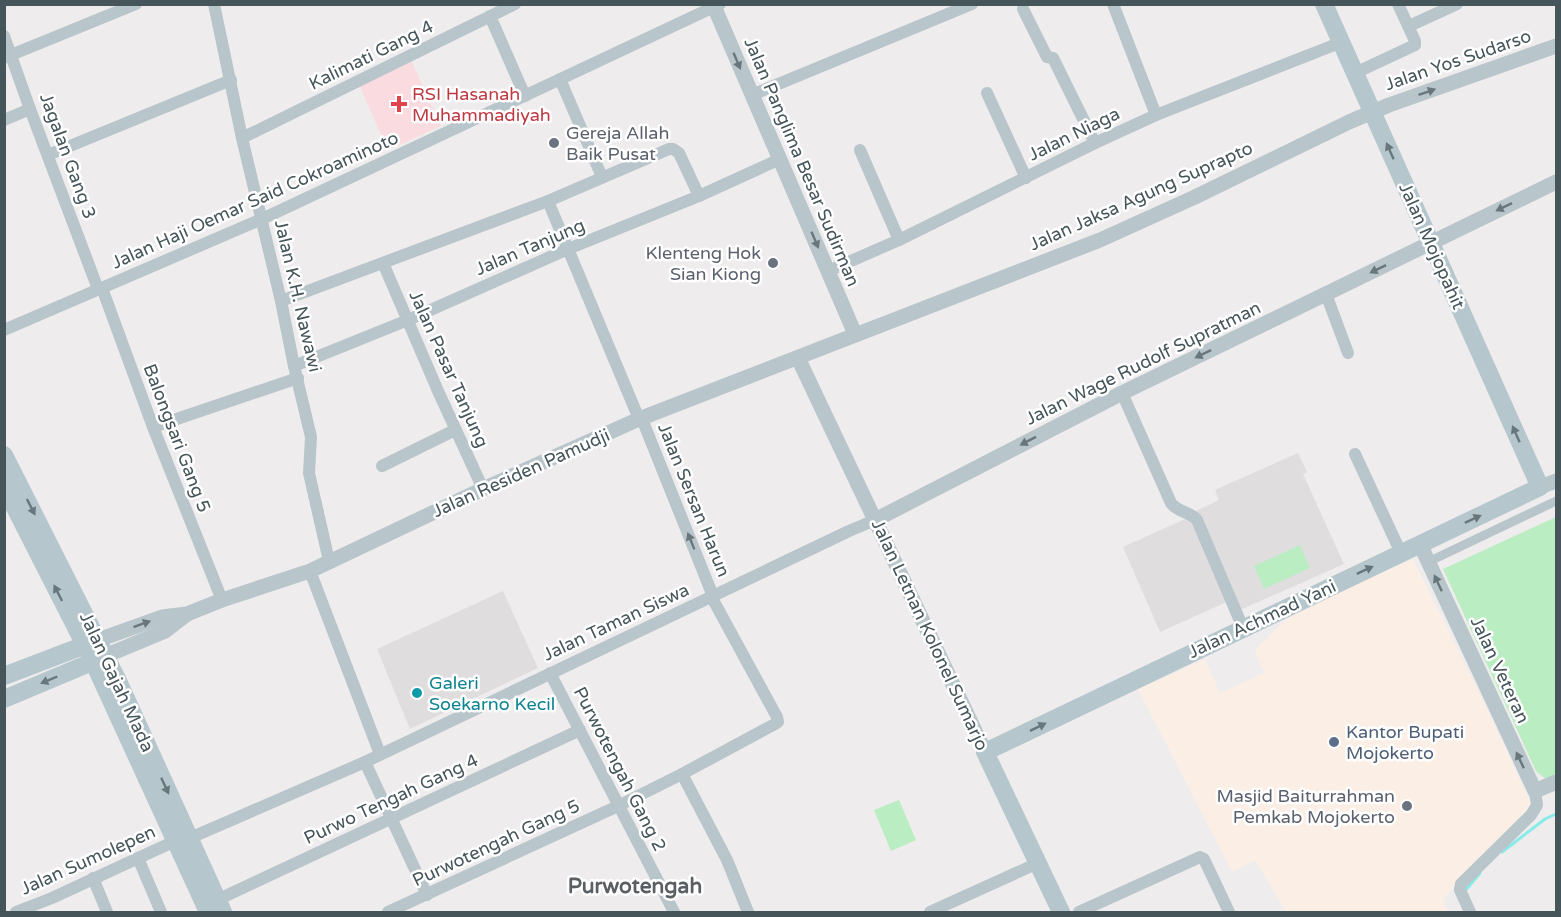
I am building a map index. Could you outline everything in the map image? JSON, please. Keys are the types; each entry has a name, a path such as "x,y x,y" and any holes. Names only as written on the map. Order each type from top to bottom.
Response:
{"main road":[{"name":"Jalan Mojopahit","path":"1324,4 1430,243 1548,484"},
{"name":"Jalan Gajah Mada","path":"4,455 216,908"},
{"name":"Jalan Achmad Yani","path":"985,752 1548,484"},
{"name":"Jalan Gajah Mada","path":"4,486 95,651"},
{"path":"4,676 95,651"},
{"path":"4,699 95,651"},
{"name":"Jalan Letnan Kolonel Sumarjo","path":"985,752 1038,863 1058,911"}],"street":[{"path":"8,56 136,4"},
{"name":"Jalan K.H. Nawawi","path":"214,4 242,138 311,437 309,473 329,561"},
{"name":"Kalimati Gang 4","path":"242,138 515,4"},
{"path":"752,94 972,4"},
{"path":"1113,4 1156,115"},
{"path":"1356,73 1413,47 1415,41 1398,4"},
{"path":"1409,26 1457,4"},
{"name":"Jalan Panglima Besar Sudirman","path":"716,5 855,334"},
{"name":"Jalan Haji Oemar Said Cokroaminoto","path":"4,330 262,219 716,5"},
{"path":"1023,9 1047,57 1053,58 1095,143"},
{"path":"490,16 525,96"},
{"name":"Jagalan Gang 3","path":"4,36 8,56 100,288"},
{"name":"Jalan Niaga","path":"828,271 899,240 1156,115 1342,42"},
{"name":"Jalan Yos Sudarso","path":"1372,112 1557,46"},
{"path":"560,79 602,177"},
{"path":"48,155 231,80"},
{"path":"987,93 1026,178"},
{"path":"4,120 30,109"},
{"name":"Jalan Jaksa Agung Suprapto","path":"855,334 1100,240 1372,112"},
{"path":"281,301 548,201 669,149 679,153 699,196"},
{"path":"860,150 899,240"},
{"name":"Jalan Tanjung","path":"153,428 296,372 568,249 699,196 780,159"},
{"name":"Jalan Wage Rudolf Supratman","path":"875,520 1122,393 1557,182"},
{"name":"Jalan Sersan Harun","path":"548,201 712,596 777,717 778,722 775,724 682,774"},
{"name":"Jalan Pasar Tanjung","path":"383,263 483,489"},
{"name":"Balongsari Gang 5","path":"100,288 222,600"},
{"path":"1326,294 1348,353"},
{"name":"Jalan Residen Pamudji","path":"95,651 165,631 187,614 310,571 483,489 640,419 855,334"},
{"name":"Jalan Letnan Kolonel Sumarjo","path":"798,358 985,752"},
{"path":"1122,393 1171,503 1197,520 1244,628"},
{"path":"382,465 455,430"},
{"path":"1355,454 1401,553"},
{"path":"1428,562 1552,503 1548,484"},
{"name":"Jalan Taman Siswa","path":"183,839 365,762 875,520"},
{"name":"Jalan Veteran","path":"1420,544 1536,798"},
{"path":"310,571 380,754"},
{"name":"Purwotengah Gang 2","path":"550,673 674,912"},
{"name":"Purwo Tengah Gang 4","path":"216,908 392,819 580,730"},
{"path":"365,762 427,895"},
{"path":"682,774 727,860 748,912"},
{"name":"Purwotengah Gang 5","path":"388,912 682,774"},
{"path":"1470,912 1462,894 1461,884 1531,815 1536,798 1557,782"},
{"name":"Jalan Sumolepen","path":"16,912 183,839"},
{"path":"1079,912 1197,857 1203,857 1229,912"},
{"path":"138,858 161,912"},
{"path":"930,912 1038,863"},
{"path":"93,879 107,912"}],"shaded area":[{"name":"RSI Hasanah Muhammadiyah","path":"410,58 441,126 388,150 358,82"},
{"path":"1298,453 1307,472 1303,474 1344,564 1240,610 1196,511 1219,500 1215,490"},
{"path":"1192,516 1229,601 1160,632 1123,547"},
{"name":"Kantor Bupati Mojokerto","path":"1413,559 1533,808 1443,899 1447,912 1286,912 1255,860 1232,872 1138,689 1205,659 1220,693 1264,673 1255,650 1295,611"},
{"path":"503,591 538,668 410,729 377,649"}],"green space":[{"path":"1556,517 1556,776 1547,780 1536,771 1443,569"},
{"path":"1300,545 1310,568 1264,589 1254,566"},
{"path":"899,800 916,840 891,851 874,810"}],"waterway":[{"path":"1502,852 1545,819 1556,814"},
{"path":"1465,891 1480,873"}],"place":[{"name":"RSI Hasanah Muhammadiyah","path":"399,104"},
{"name":"Gereja Allah Baik Pusat","path":"554,143"},
{"name":"Klenteng Hok Sian Kiong","path":"773,263"},
{"name":"Galeri Soekarno Kecil","path":"417,693"},
{"name":"Kantor Bupati Mojokerto","path":"1334,742"},
{"name":"Masjid Baiturrahman Pemkab Mojokerto","path":"1407,806"}],"district":[{"name":"Purwotengah","path":"635,886"}]}
